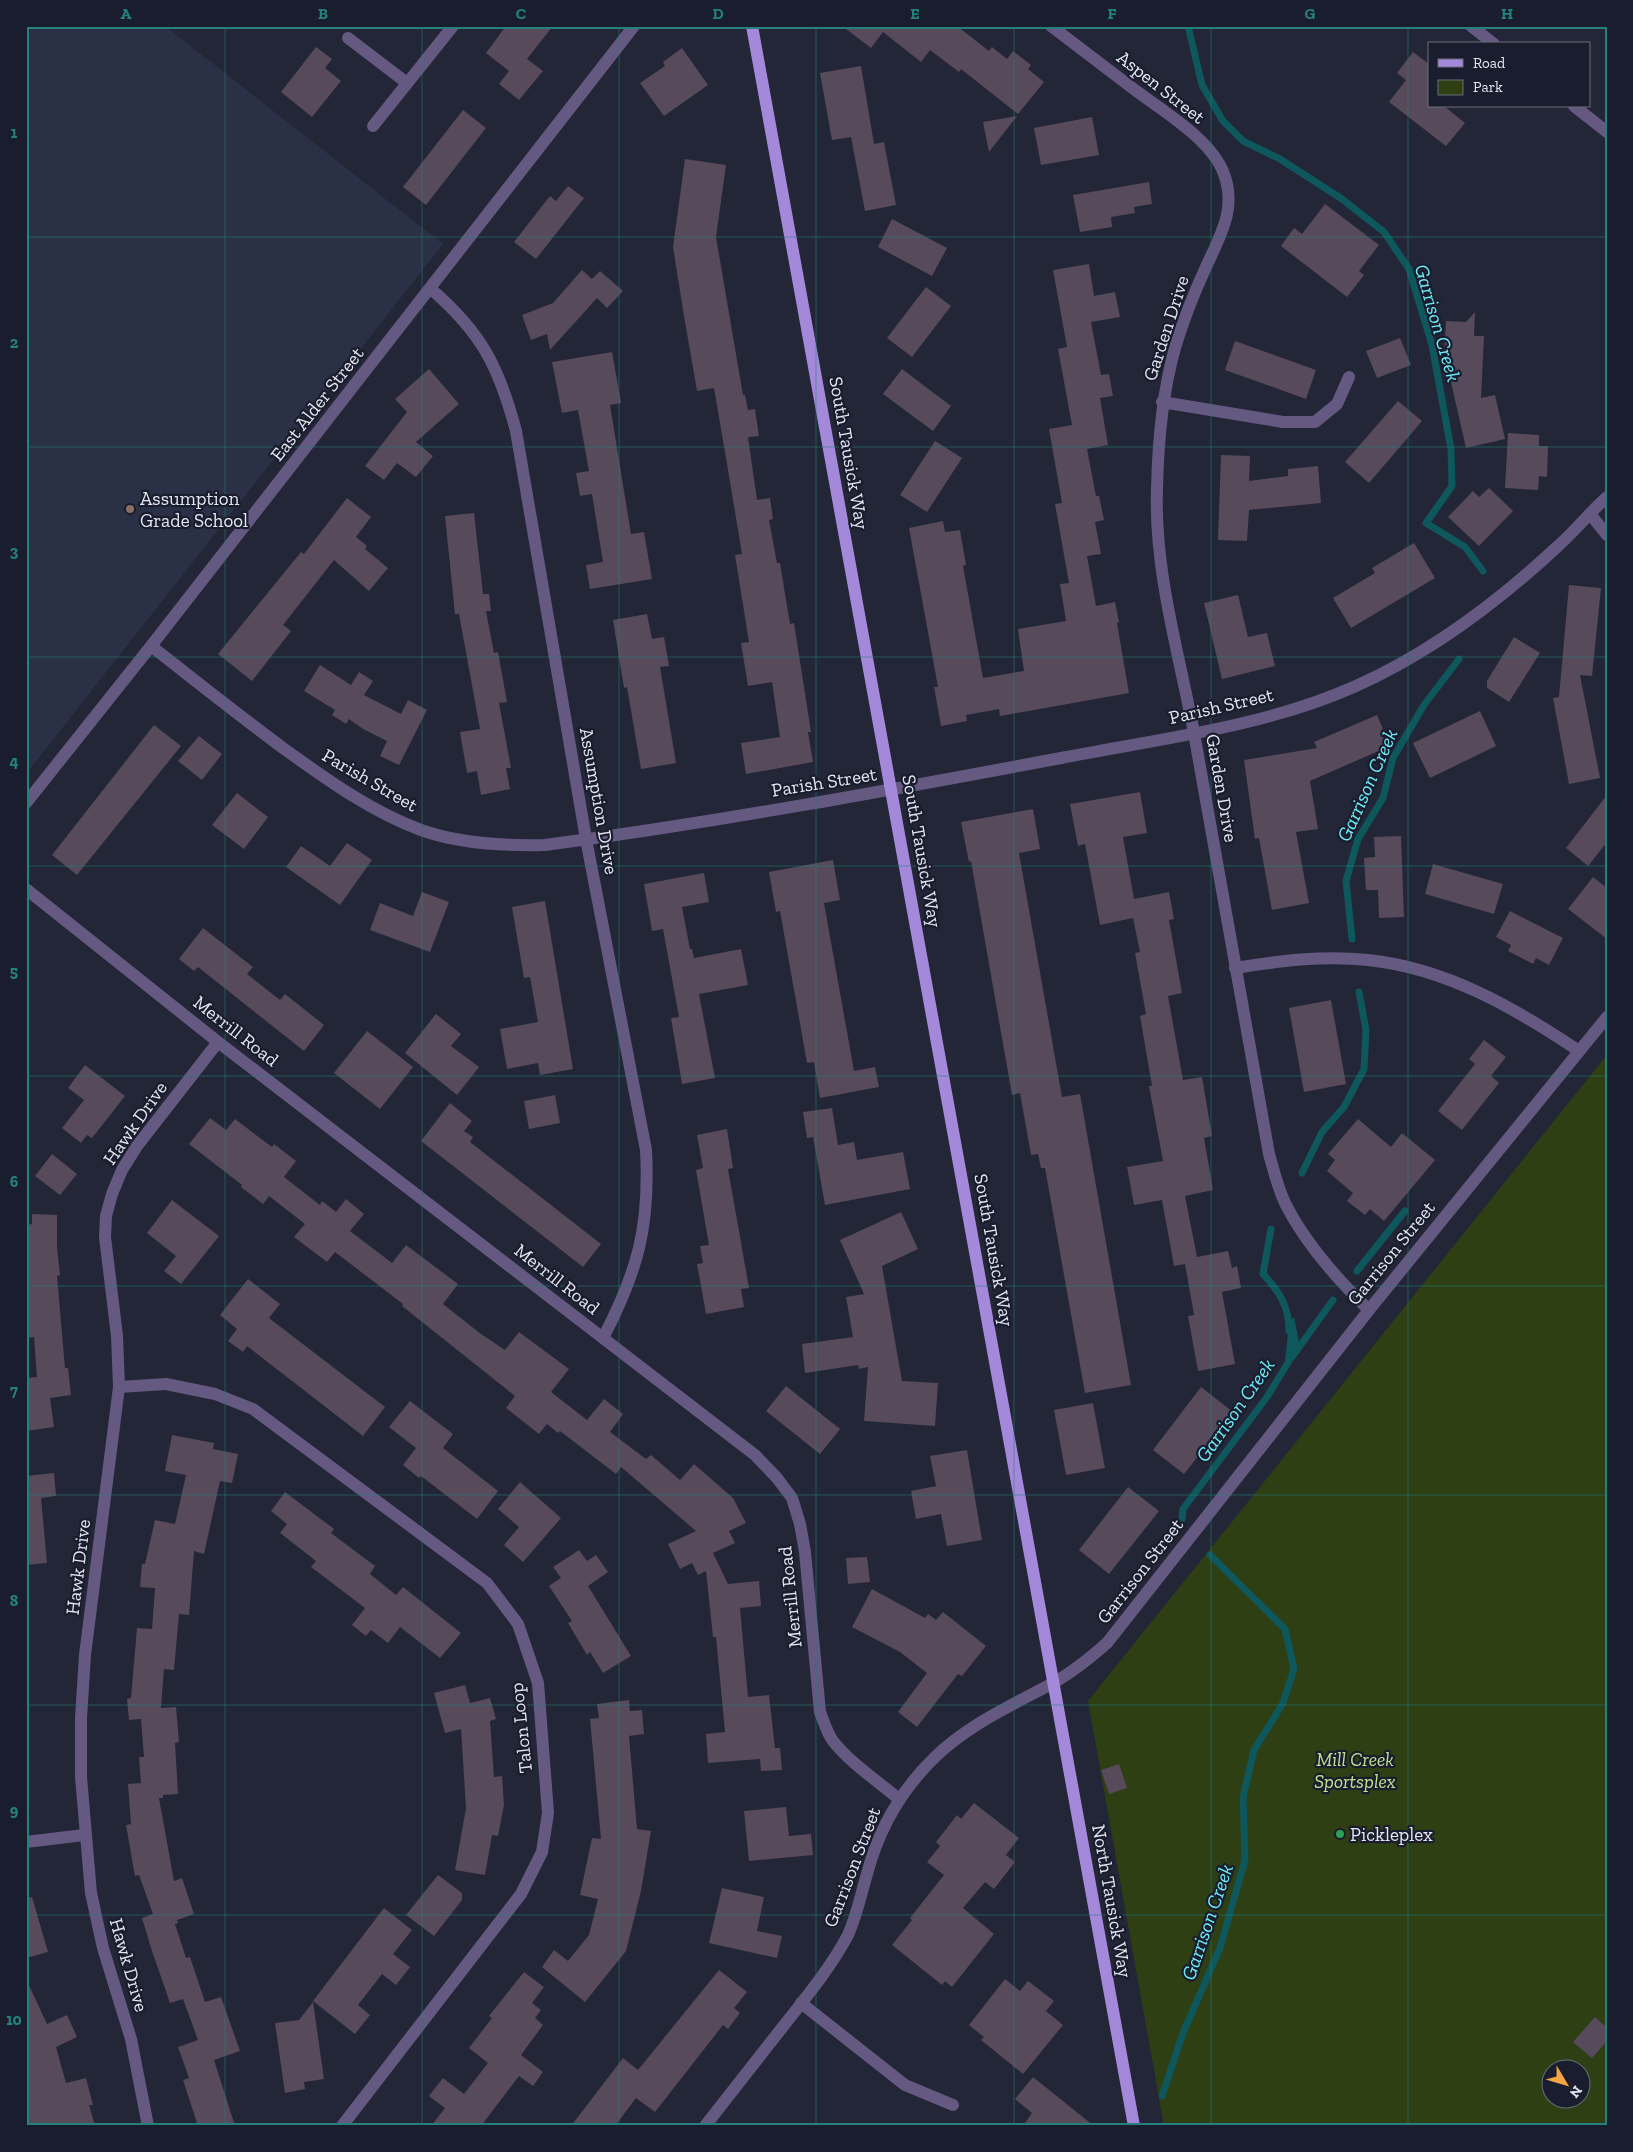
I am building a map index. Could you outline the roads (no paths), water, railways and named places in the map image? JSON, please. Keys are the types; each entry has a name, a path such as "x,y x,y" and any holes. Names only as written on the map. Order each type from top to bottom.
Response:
{"main road":[{"name":"South Tausick Way","path":"752,26 1054,1683"},
{"name":"North Tausick Way","path":"1054,1683 1134,2126"}],"street":[{"path":"373,126 452,26"},
{"name":"East Alder Street","path":"26,803 431,289 634,26"},
{"name":"Aspen Street","path":"1051,26 1189,131 1210,151 1224,170 1230,191"},
{"path":"1471,26 1491,42"},
{"path":"348,38 407,83"},
{"path":"1577,108 1607,132"},
{"name":"Garden Drive","path":"1230,191 1229,213 1222,236 1192,301 1176,347 1162,402 1158,450 1157,534 1269,1154 1286,1205 1303,1233 1347,1289 1369,1310"},
{"name":"Assumption Drive","path":"431,289 453,307 470,327 490,357 505,391 516,431 586,839 646,1150 648,1187 645,1224 636,1262 624,1299 603,1338"},
{"path":"1162,402 1283,422 1315,422 1337,404 1349,377"},
{"name":"Parish Street","path":"151,646 309,767 346,792 386,815 423,830 462,839 503,846 545,845 892,790 1194,733 1258,719 1307,705 1356,686 1403,661 1445,635 1526,575 1562,543 1607,497"},
{"path":"1590,514 1607,535"},
{"name":"Merrill Road","path":"26,889 218,1042 755,1455 777,1478 792,1498 800,1524 805,1552 820,1712 832,1741 899,1799"},
{"path":"1235,968 1320,958 1367,960 1410,967 1454,982 1498,1002 1542,1026 1579,1051"},
{"name":"Garrison Street","path":"705,2126 829,1966 848,1934 885,1822 899,1799 935,1758 966,1731 995,1713 1054,1683 1084,1664 1107,1643 1369,1310 1607,1017"},
{"name":"Hawk Drive","path":"148,2126 130,2039 103,1948 91,1893 84,1835 81,1718 86,1656 119,1386 117,1336 105,1237 106,1216 112,1194 122,1170 137,1146 218,1042"},
{"name":"Talon Loop","path":"119,1386 166,1384 215,1394 253,1409 487,1584 518,1624 538,1683 548,1813 542,1852 521,1894 342,2126"},
{"path":"26,1842 84,1835"},
{"path":"801,2003 905,2086 953,2105"}],"waterway":[{"name":"Garrison Creek","path":"1188,26 1202,85 1223,121 1243,141 1280,159 1342,199 1384,232 1409,269 1432,345 1451,449 1452,486 1426,523 1465,547 1483,571"},
{"name":"Garrison Creek","path":"1352,939 1346,881 1358,839 1383,798 1393,758 1424,705 1459,659"},
{"name":"Garrison Creek","path":"1302,1173 1322,1132 1344,1107 1364,1069 1366,1030 1359,992"},
{"path":"1357,1271 1405,1211"},
{"name":"Garrison Creek","path":"1271,1229 1263,1274 1274,1287 1285,1306 1289,1331"},
{"path":"1292,1357 1333,1300"},
{"name":"Garrison Creek","path":"1182,1519 1183,1509 1267,1397 1289,1361 1289,1356"},
{"name":"Garrison Creek","path":"1162,2096 1183,2033 1220,1948 1245,1860 1243,1797 1254,1750 1283,1703 1294,1669 1285,1629 1210,1555"}],"place":[{"name":"Assumption Grade School","path":"130,509"},
{"name":"Pickleplex","path":"1340,1834"}],"park label":[{"name":"Mill Creek Sportsplex","path":"1355,1770"}]}
